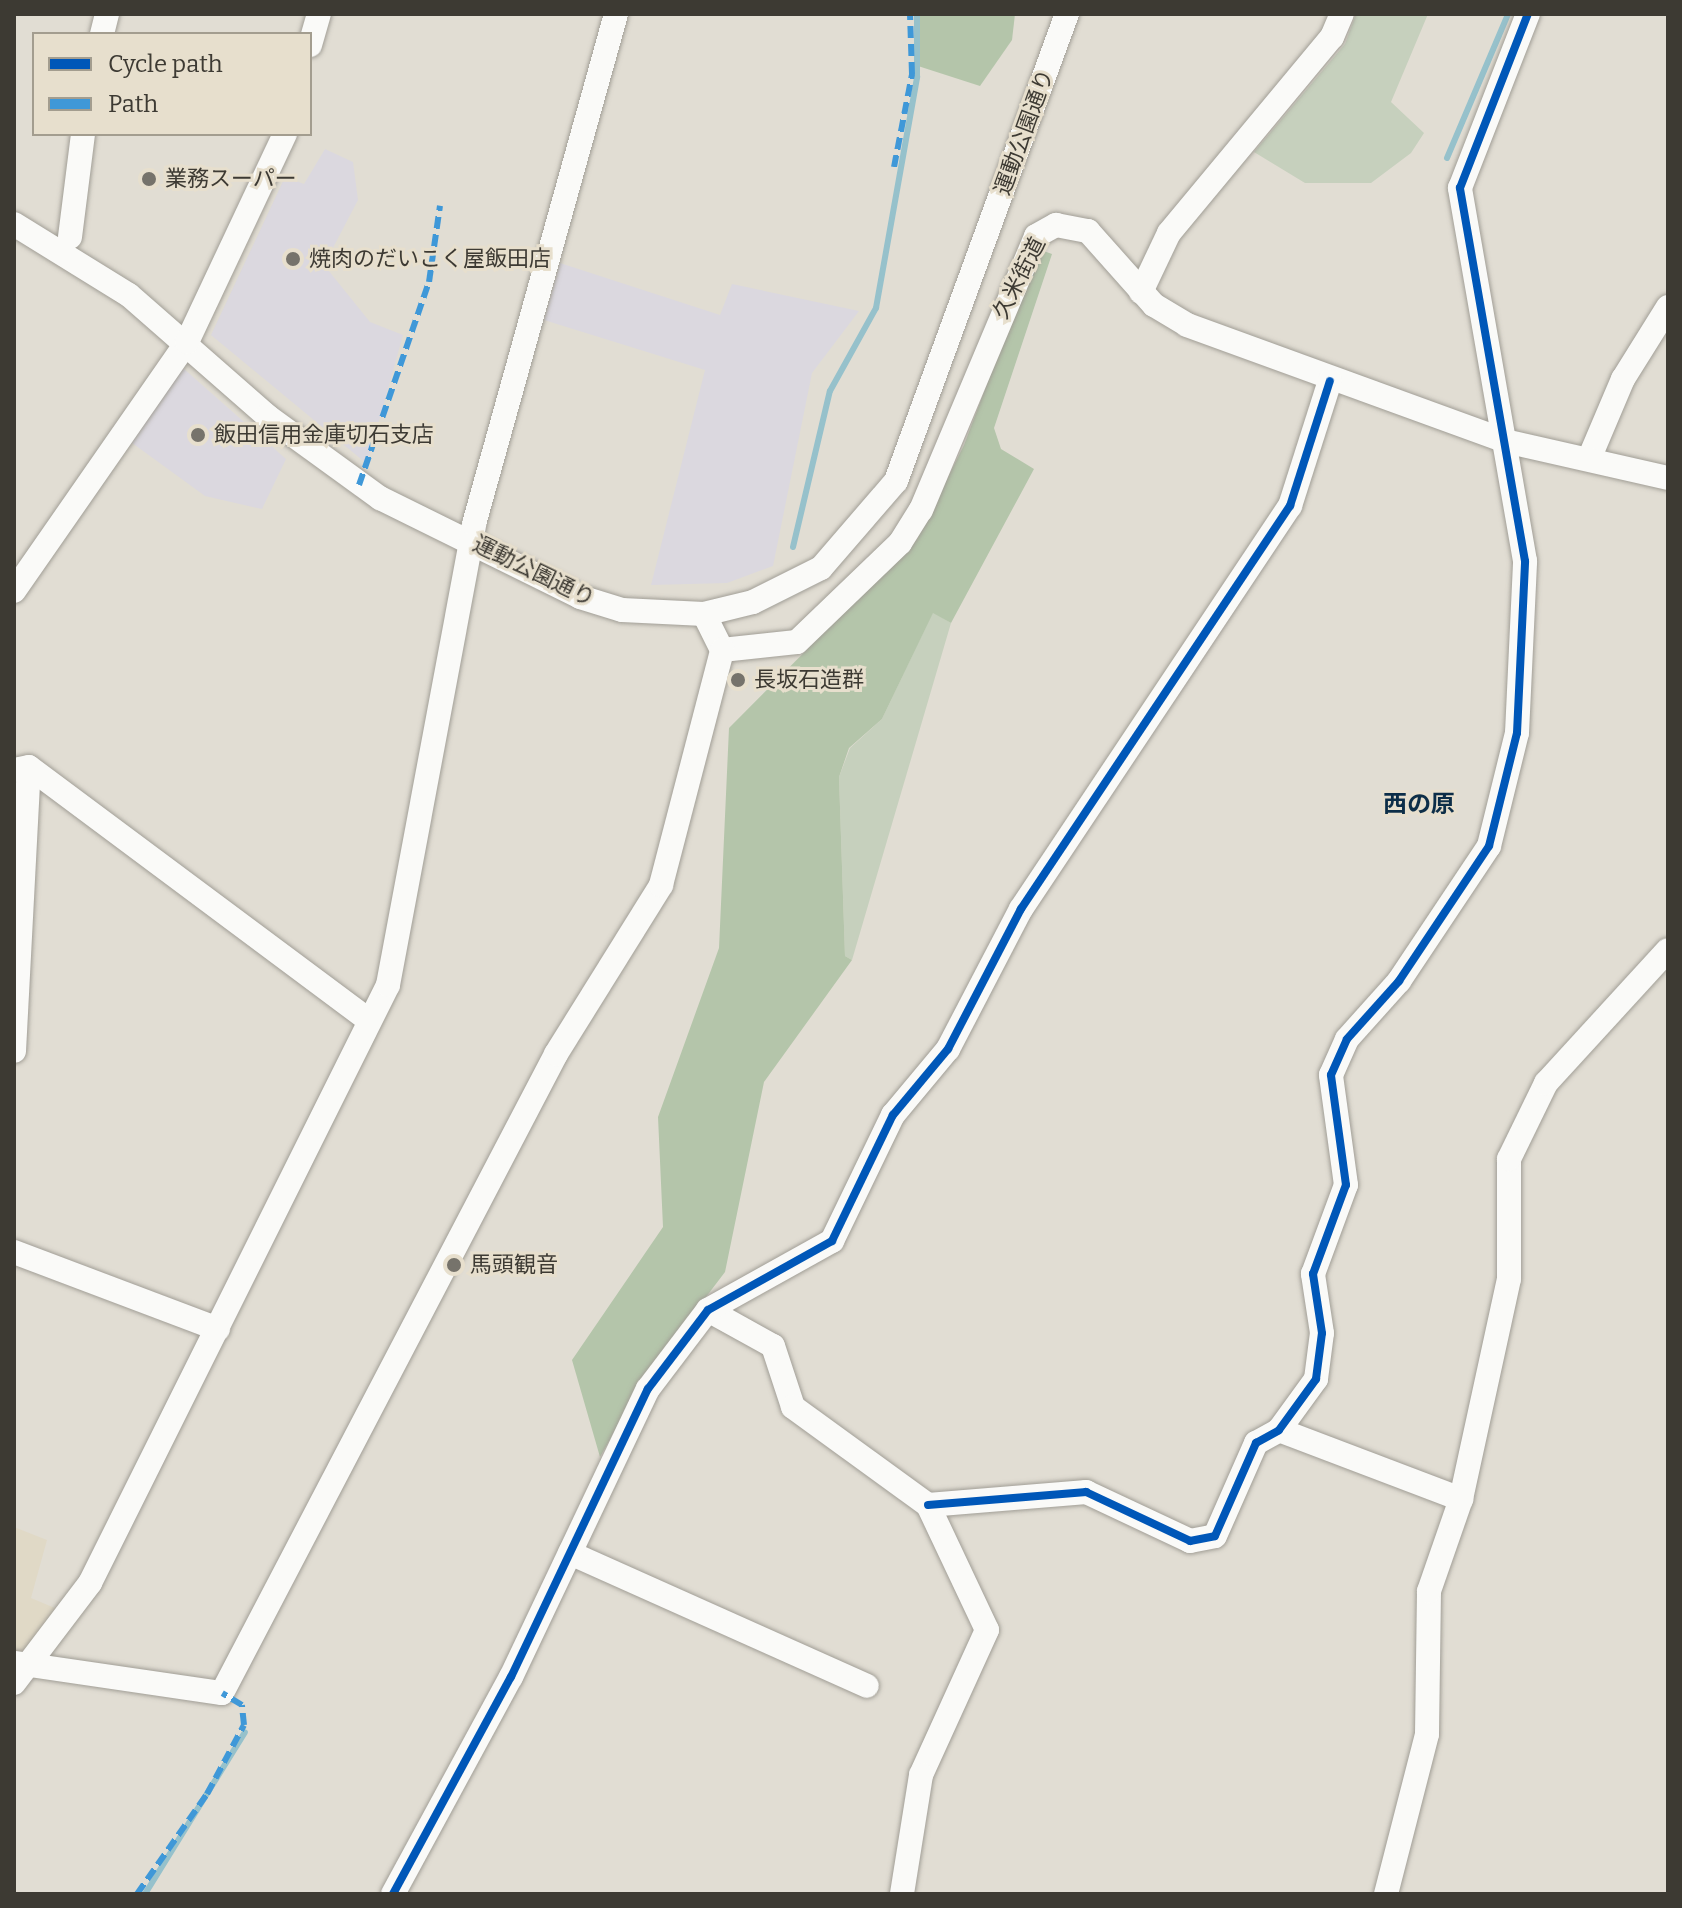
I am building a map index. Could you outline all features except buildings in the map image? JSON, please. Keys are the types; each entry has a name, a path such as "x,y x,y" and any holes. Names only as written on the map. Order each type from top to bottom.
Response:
{"street":[{"path":"312,38 319,14"},
{"path":"19,1671 90,1583 388,985 472,541 616,14"},
{"name":"運動公園通り","path":"14,224 80,261 187,342 267,416 359,485 622,610 704,614 753,602 821,568 896,481 1067,14"},
{"path":"1141,292 1169,233 1332,37 1342,14"},
{"path":"928,1505 1086,1492 1190,1541 1215,1536 1256,1443 1279,1430 1316,1379 1322,1333 1313,1274 1346,1185 1331,1075 1347,1039 1399,981 1489,846 1506,798 1525,648 1525,561 1460,188 1528,14"},
{"path":"70,237 83,136"},
{"path":"14,591 187,342 284,136"},
{"name":"久米街道","path":"722,650 759,651 806,637 900,543 921,510 1036,236 1056,225 1088,231 1141,292 1187,325 1330,381 1505,441 1668,478"},
{"path":"1589,459 1623,379 1668,307"},
{"path":"393,1894 570,1553 648,1389 708,1310 832,1241 893,1115 948,1049 1021,909 1290,506 1330,381"},
{"path":"19,1671 222,1693 549,1066 661,885 722,650 704,614"},
{"path":"22,769 369,1020"},
{"path":"14,1051 22,769"},
{"path":"1386,1894 1427,1734 1429,1591 1461,1499 1509,1279 1509,1159 1546,1083 1668,950"},
{"path":"14,1252 218,1329"},
{"path":"708,1310 773,1346 793,1407 928,1505 987,1630 921,1775 902,1894"},
{"path":"1279,1430 1461,1499"},
{"path":"570,1553 867,1686"}],"shaded area":[{"path":"325,149 353,162 358,200 324,265 370,322 403,335 367,464 211,335 285,177 304,184"},
{"path":"560,263 720,315 732,284 859,311 812,373 773,566 727,583 651,585 705,370 544,320"},
{"path":"183,368 286,459 262,509 205,496 128,440"},
{"path":"14,1527 47,1540 31,1598 62,1611 26,1661 14,1658"}],"green space":[{"path":"917,14 1015,14 1012,40 980,86 918,66"},
{"path":"1356,14 1428,14 1391,102 1424,133 1411,153 1371,183 1305,183 1254,152 1345,44"},
{"path":"1038,249 1052,254 994,428 1001,449 1034,469 951,623 933,613 882,719 849,748 839,777 845,956 852,960 764,1082 725,1272 646,1376 600,1457 572,1360 663,1227 658,1117 719,948 729,728 917,539 964,445"},
{"path":"933,612 951,623 852,960 845,956 839,777 850,748 882,719"}],"waterway":[{"path":"793,547 830,391 876,308 917,77 917,14"},
{"path":"1447,158 1508,14"},
{"path":"145,1894 245,1732"}],"marked path":[{"path":"894,167 912,74 910,14"},
{"path":"359,485 429,282 440,206"},
{"path":"137,1894 207,1794 244,1725 242,1705 222,1693"}],"cycle path":[{"path":"928,1505 1086,1492 1190,1541 1215,1536 1256,1443 1279,1430 1316,1379 1322,1333 1313,1274 1346,1185 1331,1075 1347,1039 1399,981 1489,846 1517,733 1525,561 1460,188 1528,14"},
{"path":"393,1894 511,1677 648,1389 708,1310 832,1241 893,1115 948,1049 1021,909 1290,506 1330,381"}],"place":[{"name":"業務スーパー","path":"149,179"},
{"name":"焼肉のだいこく屋飯田店","path":"293,259"},
{"name":"飯田信用金庫切石支店","path":"198,435"},
{"name":"長坂石造群","path":"738,680"},
{"name":"馬頭観音","path":"454,1265"}],"district":[{"name":"西の原","path":"1419,805"}]}
